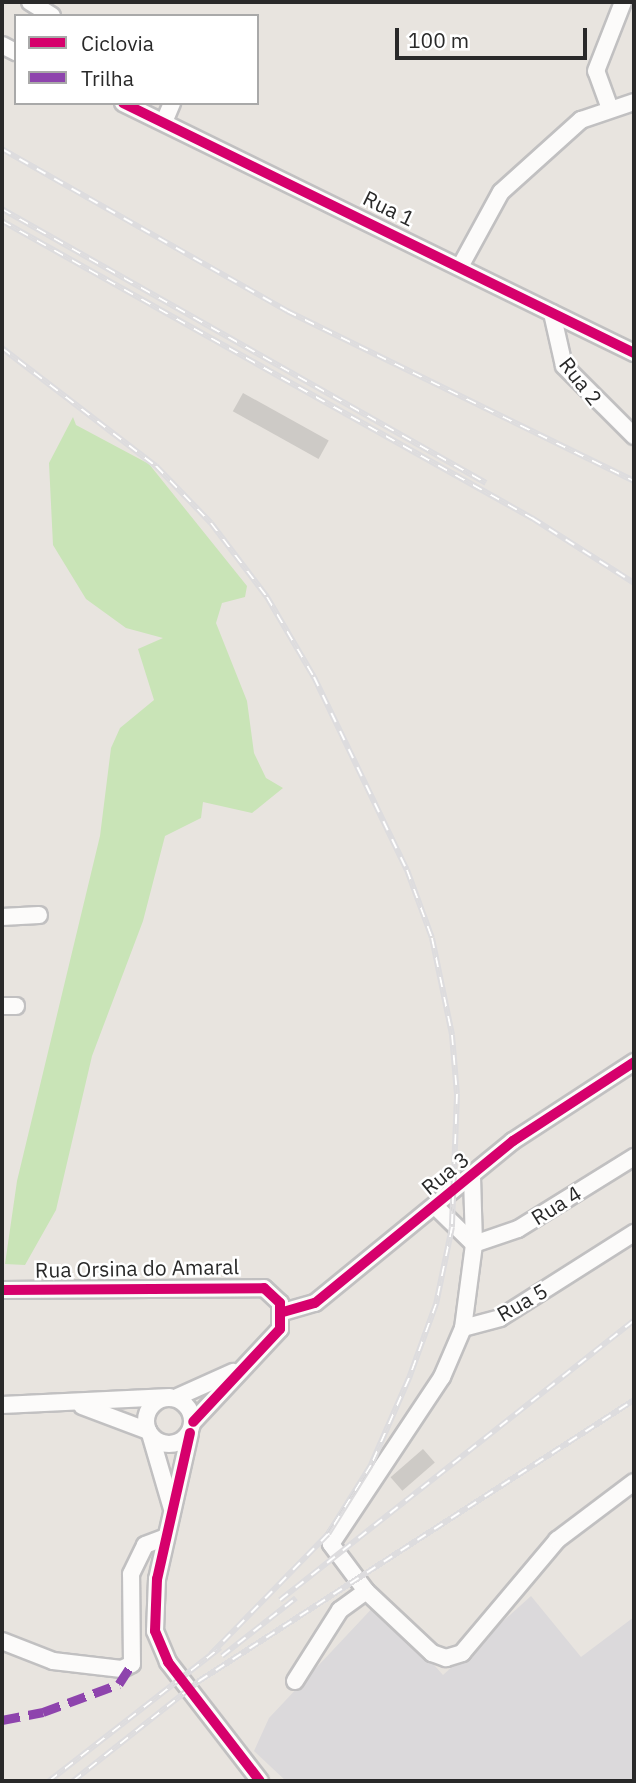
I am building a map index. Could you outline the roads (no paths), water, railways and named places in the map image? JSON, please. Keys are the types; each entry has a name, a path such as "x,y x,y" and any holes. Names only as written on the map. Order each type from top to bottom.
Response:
{"street":[{"path":"30,2 49,14"},
{"path":"609,106 596,71 623,2"},
{"path":"461,265 500,192 568,130 609,106 634,102"},
{"name":"Rua 1","path":"127,105 461,265 634,353"},
{"path":"164,122 171,105"},
{"name":"Rua 2","path":"552,313 564,366 634,436"},
{"path":"2,917 39,915"},
{"name":"Rua 3","path":"283,1312 315,1303 513,1141 634,1062"},
{"name":"Rua 4","path":"474,1244 519,1229 634,1157"},
{"name":"Rua 5","path":"472,1177 474,1244 463,1328 500,1318 634,1233"},
{"path":"435,1206 474,1244"},
{"name":"Rua Orsina do Amaral","path":"2,1290 246,1284 274,1296 283,1312"},
{"path":"55,1401 106,1411 176,1444 280,1329 283,1312"},
{"path":"463,1328 442,1377 363,1503 333,1538 333,1550 366,1591 432,1653 462,1653 557,1540 634,1482"},
{"path":"173,1512 150,1434 150,1408 247,1363"},
{"path":"2,1405 173,1398 190,1409 191,1427 153,1607 159,1646 260,1781"},
{"path":"2,1641 53,1661 122,1669 132,1664 135,1559 145,1545 166,1537"},
{"path":"295,1681 340,1610 366,1591"},
{"path":"239,1755 247,1781"}],"railway":[{"path":"2,149 287,311 634,481"},
{"path":"2,209 486,483"},
{"path":"2,221 532,518 634,583"},
{"path":"2,348 156,466 211,523 267,597 314,677 407,870 432,938 452,1035 457,1094 452,1227 436,1304 409,1378 371,1465 328,1534 211,1654"},
{"path":"280,1600 634,1320"},
{"path":"73,1781 199,1681 634,1400"},
{"path":"222,1656 296,1598"},
{"path":"49,1781 220,1648"}]}
